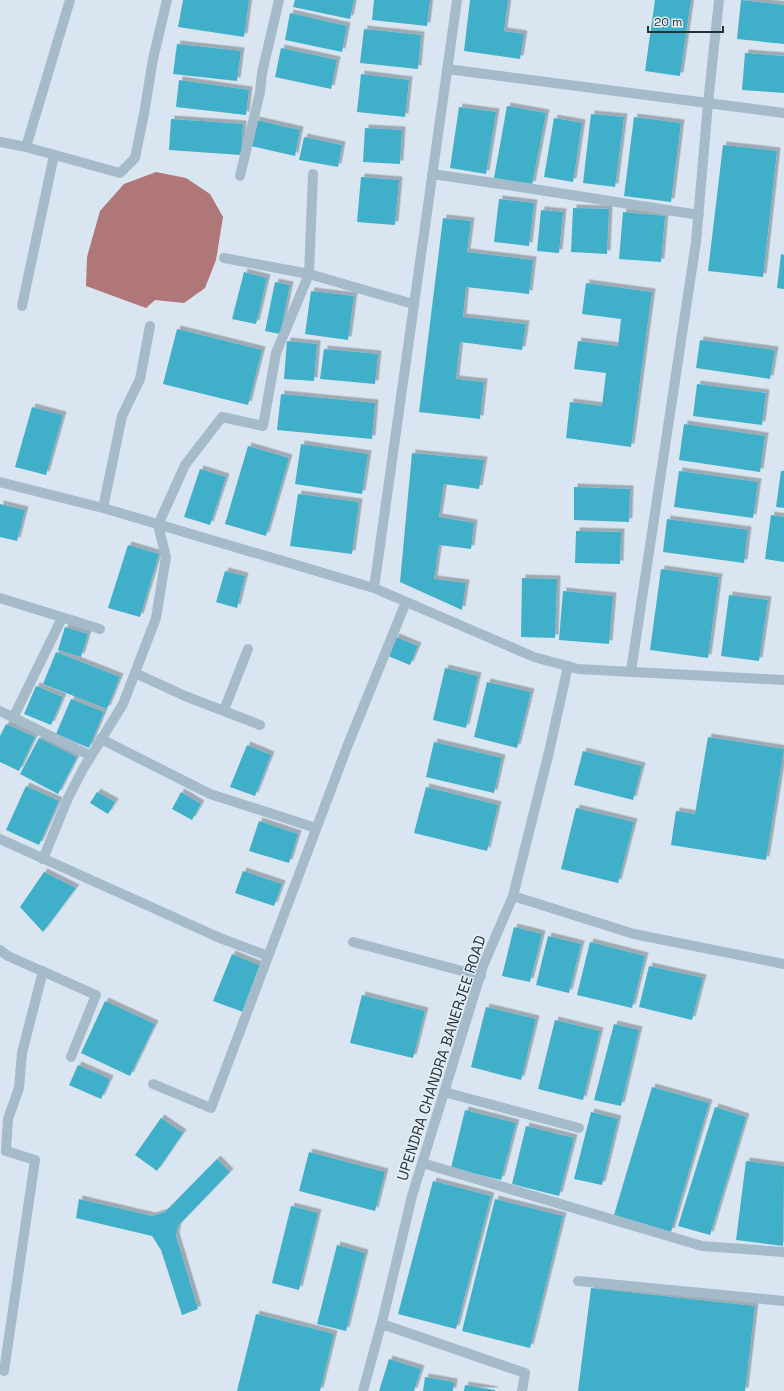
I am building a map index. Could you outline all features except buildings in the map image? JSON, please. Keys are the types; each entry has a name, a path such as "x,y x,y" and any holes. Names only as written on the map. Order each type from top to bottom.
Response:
{"street":[{"path":"26,147 70,0"},
{"path":"0,142 26,147 120,173 135,158 153,59 167,0"},
{"path":"240,176 260,92 262,73 278,0"},
{"path":"374,588 457,0"},
{"path":"631,671 695,250 708,103 720,0"},
{"path":"447,69 784,113"},
{"path":"22,306 54,155"},
{"path":"43,859 68,798 83,769 123,704 156,618 166,557 158,526 185,465 222,417 263,426 276,353 309,274 313,174"},
{"path":"432,174 699,215"},
{"path":"224,258 309,274 413,304"},
{"path":"103,508 122,416 140,379 150,326"},
{"path":"0,482 103,508 158,526 374,588 534,657 578,669 784,680"},
{"path":"0,598 100,629"},
{"path":"153,1084 211,1108 347,747 406,602"},
{"path":"13,718 62,618"},
{"path":"224,710 248,649"},
{"name":"UPENDRA CHANDRA BANERJEE ROAD","path":"363,1391 382,1324 412,1196 422,1163 483,966 513,896 547,759 568,666"},
{"path":"135,673 185,696 260,725"},
{"path":"0,711 91,756"},
{"path":"102,739 210,794 316,828"},
{"path":"0,839 220,938 268,956"},
{"path":"513,896 634,934 784,964"},
{"path":"353,942 480,976"},
{"path":"0,950 8,956 96,995 71,1057"},
{"path":"4,1371 34,1160 6,1151 8,1119 19,1088 22,1053 43,971"},
{"path":"444,1092 579,1128"},
{"path":"422,1163 702,1246 784,1252"},
{"path":"578,1281 784,1301"},
{"path":"382,1324 525,1373 522,1391"}],"shaded area":[{"path":"156,172 186,178 210,194 223,217 216,260 205,288 184,303 155,300 146,308 86,286 87,257 100,211 124,184"}]}
